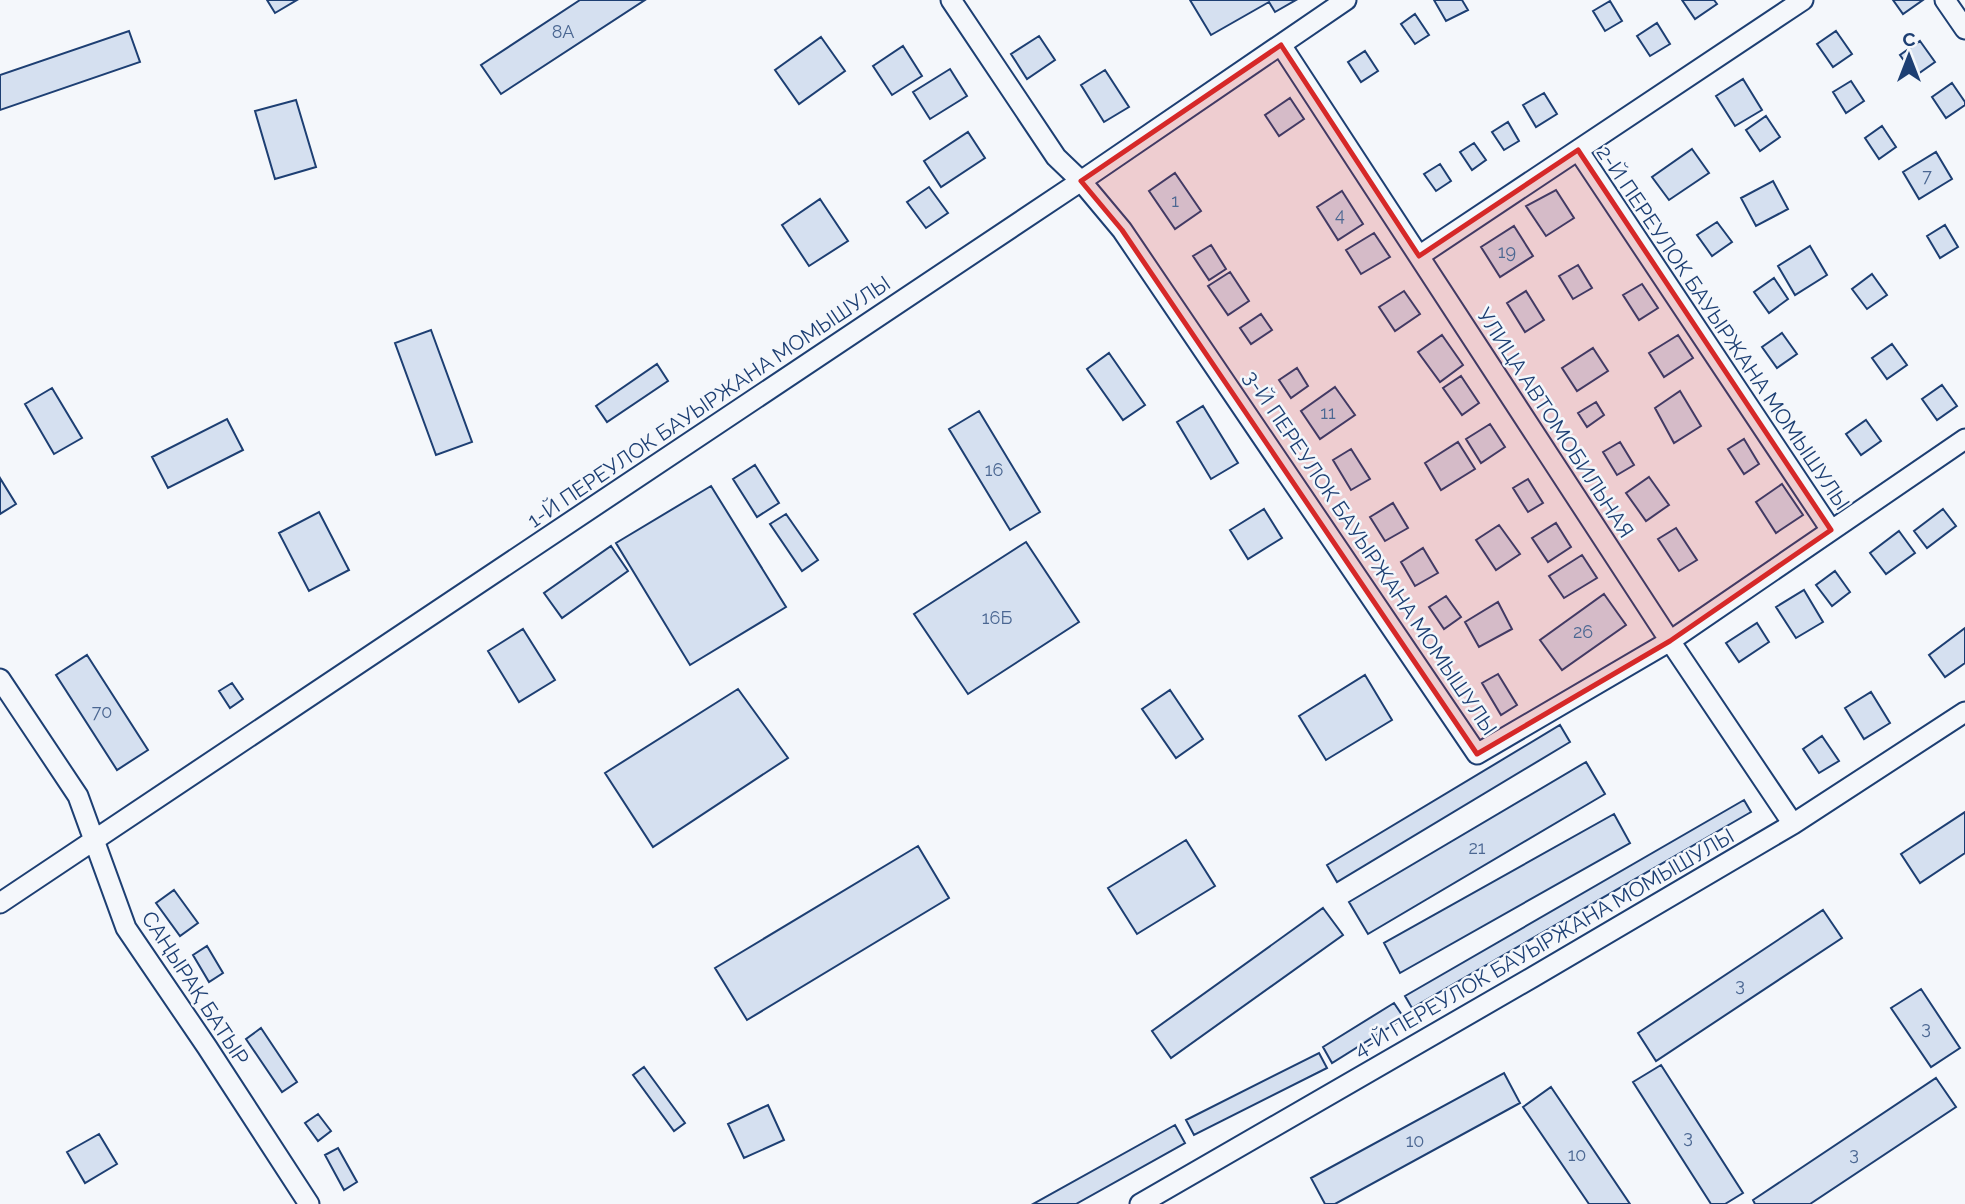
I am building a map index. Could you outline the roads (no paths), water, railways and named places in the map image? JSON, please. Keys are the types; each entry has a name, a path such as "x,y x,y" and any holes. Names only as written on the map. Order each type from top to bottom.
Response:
{"street":[{"path":"951,0 1056,156 1082,181"},
{"name":"1-Й ПЕРЕУЛОК БАУЫРЖАНА МОМЫШУЛЫ","path":"94,839 1082,181 1346,0"},
{"name":"2-Й ПЕРЕУЛОК БАУЫРЖАНА МОМЫШУЛЫ","path":"1419,256 1803,0"},
{"path":"1945,0 1965,29"},
{"name":"УЛИЦА АВТОМОБИЛЬНАЯ","path":"1281,45 1670,641 1793,824"},
{"name":"2-Й ПЕРЕУЛОК БАУЫРЖАНА МОМЫШУЛЫ","path":"1578,150 1831,530"},
{"name":"3-Й ПЕРЕУЛОК БАУЫРЖАНА МОМЫШУЛЫ","path":"1082,181 1122,230 1476,754 1670,641 1965,439"},
{"name":"САҢЫРАҚ БАТЫР","path":"0,679 78,796 126,928 309,1204"},
{"name":"4-Й ПЕРЕУЛОК БАУЫРЖАНА МОМЫШУЛЫ","path":"1140,1204 1793,824 1965,712"},
{"path":"0,902 94,839"}]}
